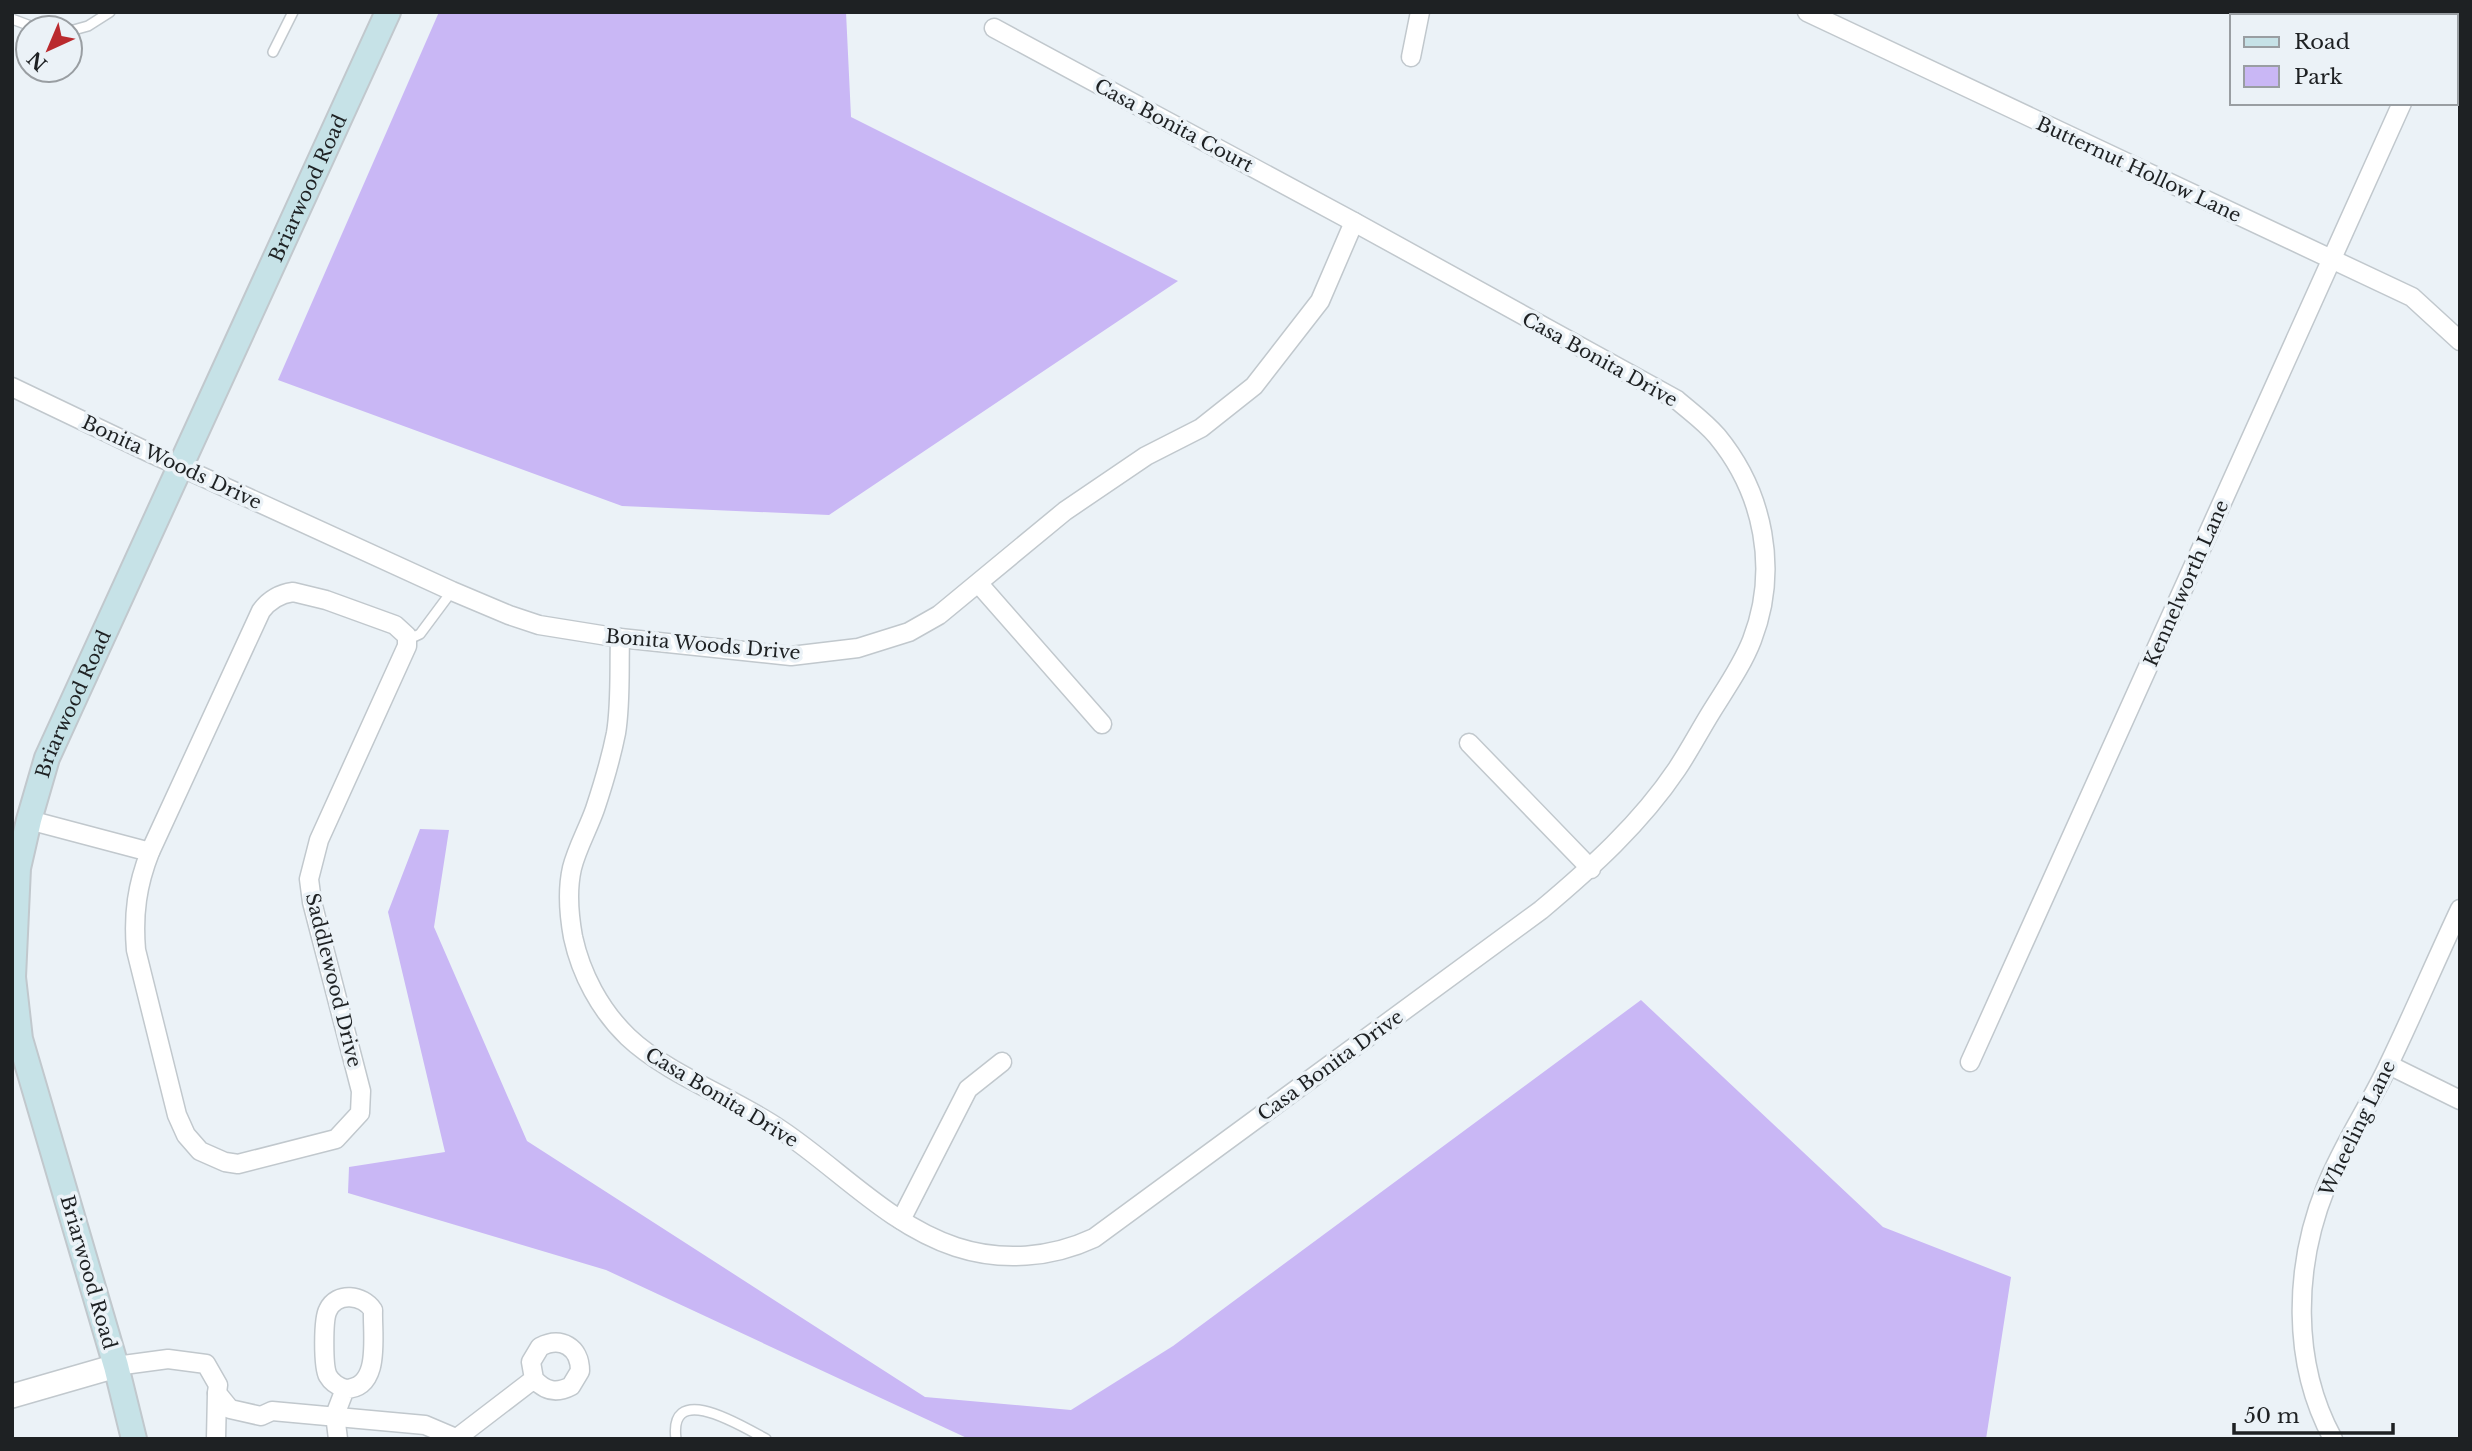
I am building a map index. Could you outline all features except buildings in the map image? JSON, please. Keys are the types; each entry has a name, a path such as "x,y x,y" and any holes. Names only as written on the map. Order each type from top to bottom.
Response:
{"main road":[{"name":"Briarwood Road","path":"134,1439 116,1366 16,1040 13,977 18,867 47,758 388,12"}],"street":[{"path":"1411,57 1420,12"},
{"name":"Butternut Hollow Lane","path":"1807,12 2412,297 2460,341"},
{"name":"Casa Bonita Court","path":"993,28 1354,222"},
{"name":"Kennelworth Lane","path":"1970,1062 2401,105"},
{"name":"Bonita Woods Drive","path":"12,387 452,591 539,625 620,638 791,656 858,648 909,632 940,615 1065,510 1146,456 1200,428 1254,386 1320,302 1354,222"},
{"name":"Casa Bonita Drive","path":"620,638 616,731 595,808 572,868 570,911 573,935 586,978 612,1019 647,1053 780,1129 919,1231 949,1244 1004,1256 1052,1253 1076,1247 1094,1238 1541,910 1591,869 1635,823 1677,770 1751,644 1759,621 1766,572 1763,535 1754,498 1744,475 1723,444 1697,416 1678,401 1354,222"},
{"path":"979,584 1102,724"},
{"name":"Saddlewood Drive","path":"282,593 303,593 395,625 407,639 407,646 391,684 319,840 309,879 312,902 361,1091 360,1113 336,1139 239,1164 211,1157 200,1151 186,1135 177,1115 136,950 134,924 140,876 267,603 282,593"},
{"path":"1469,743 1591,869"},
{"path":"29,820 150,852"},
{"name":"Wheeling Lane","path":"2333,1439 2317,1404 2309,1375 2301,1315 2309,1246 2326,1186 2389,1065 2460,909"},
{"path":"901,1220 968,1089 1002,1062"},
{"path":"2389,1065 2460,1100"},
{"path":"350,1297 363,1300 373,1310 371,1367 366,1381 352,1389 345,1389 332,1383 326,1371 326,1314 335,1302 350,1297"},
{"path":"12,1396 116,1366 169,1359 206,1364 218,1385 216,1439"},
{"path":"217,1393 230,1409 261,1416 272,1411 425,1425 458,1438 534,1378"},
{"path":"338,1439 334,1415 345,1389"}],"lane":[{"path":"84,27 110,12"},
{"path":"273,52 293,12"},
{"path":"407,639 420,634 452,591"},
{"path":"676,1439 675,1429 681,1416 696,1409 711,1412 766,1439"}],"green space":[{"path":"439,12 846,12 851,117 1178,281 829,515 622,506 278,380"},
{"path":"420,829 449,830 434,927 527,1141 925,1397 1071,1410 1173,1346 1641,1000 1883,1227 2011,1277 1986,1439 969,1439 606,1270 348,1193 349,1167 445,1152 388,912"}]}
